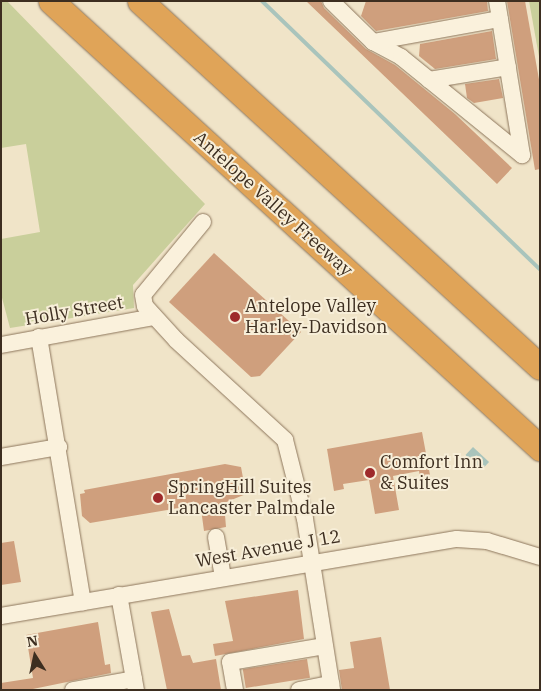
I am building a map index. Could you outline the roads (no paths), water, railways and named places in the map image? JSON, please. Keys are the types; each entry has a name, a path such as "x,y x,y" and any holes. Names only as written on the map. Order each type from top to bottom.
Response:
{"highway":[{"name":"Antelope Valley Freeway","path":"51,1 540,448"},
{"path":"140,1 540,367"},
{"path":"161,1 203,59"}],"street":[{"path":"331,1 373,42 401,57 522,155 497,1"},
{"path":"373,42 500,19"},
{"path":"430,80 508,67"},
{"path":"203,222 144,295 145,306 153,317 286,440 312,562 331,687 299,690"},
{"name":"Holly Street","path":"1,345 153,317"},
{"path":"39,337 59,447 82,602"},
{"path":"1,457 59,447"},
{"path":"216,537 223,577"},
{"name":"West Avenue J 12","path":"1,616 457,539 487,541 540,557"},
{"path":"73,690 135,684 119,595"},
{"path":"235,690 230,662 325,646"}],"water":[{"path":"473,447 489,462 482,470 465,455"}],"waterway":[{"path":"262,1 540,269"}],"place":[{"name":"Antelope Valley Harley-Davidson","path":"235,317"},
{"name":"Comfort Inn & Suites","path":"370,473"},
{"name":"SpringHill Suites Lancaster Palmdale","path":"158,498"}]}
